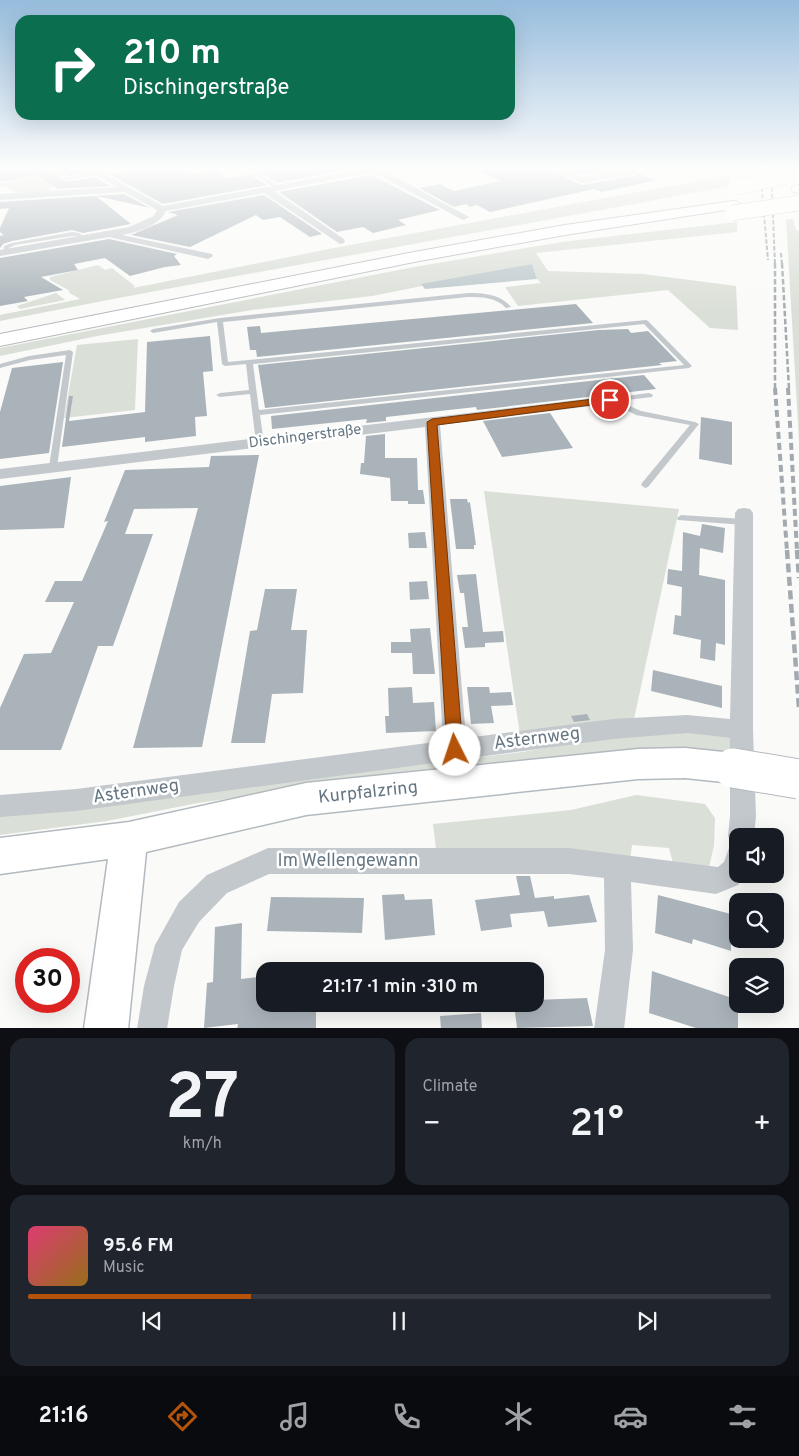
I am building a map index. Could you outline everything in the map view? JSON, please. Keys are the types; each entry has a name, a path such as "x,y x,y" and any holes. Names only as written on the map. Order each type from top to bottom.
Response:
{"highway":[{"path":"520,232 535,226 588,216"},
{"path":"0,331 170,296 520,232 633,216"},
{"path":"0,340 365,267 649,216"},
{"path":"365,267 428,260 650,227 686,216"}],"main road":[{"name":"Kurpfalzring","path":"0,856 129,839 306,799 638,764 685,763 733,768 799,779"},
{"path":"106,1028 129,839"}],"street":[{"path":"3,252 107,235 148,224 159,216"},
{"path":"305,216 340,240"},
{"path":"107,235 208,256"},
{"name":"Dischingerstraße","path":"0,474 610,400"},
{"path":"432,422 455,750"},
{"path":"742,828 744,517"},
{"name":"Asternweg","path":"0,806 76,800 613,729 687,724 741,730"},
{"name":"Im Wellengewann","path":"152,1028 159,986 169,946 189,912 217,884 268,861 569,861 716,881 724,880 729,877"},
{"path":"609,1028 619,950 617,868"}],"lane":[{"path":"153,331 220,320 468,295 493,297 504,301 508,307"},
{"path":"220,320 225,364 646,322 689,366 256,413"},
{"path":"0,366 29,358 70,352 53,467"},
{"path":"249,362 260,443"},
{"path":"220,395 253,392"},
{"path":"610,400 650,395"},
{"path":"610,400 639,413 694,424 645,485"},
{"path":"681,518 744,517"}],"shaded area":[{"path":"508,216 570,216 0,321 0,315 80,299 50,280 50,277 98,265 105,270 112,268 135,286 133,288"},
{"path":"786,219 793,219 796,230 799,231 799,441"},
{"path":"737,222 737,232 536,253 548,271 643,274 736,286 738,330 710,328 668,290 518,306 505,287 541,283 537,279 532,264 372,296 252,310 97,336 0,356 0,348 414,267 562,242"},
{"path":"532,264 537,279 425,289 421,284"},
{"path":"56,293 65,300 20,309 17,306"},
{"path":"138,339 135,410 64,418 77,345"},
{"path":"484,491 679,509 634,719 520,735"},
{"path":"681,732 730,738 730,754 254,795 198,803 107,821 0,835 0,815 522,752 600,739"},
{"path":"636,795 705,804 715,818 714,845 709,868 674,867 669,848 632,845 630,861 436,849 433,824 571,810"}],"building":[{"path":"5,216 121,216 131,224 83,233 72,230 12,241 3,244 0,248 0,236 4,235 0,232"},
{"path":"176,216 254,216 190,247 131,235"},
{"path":"257,216 295,216 322,234 310,237 280,217 263,220"},
{"path":"314,216 415,216 398,220 406,225 373,233 363,227 337,232"},
{"path":"109,239 177,254 174,256 181,265 130,276 105,258 74,264 78,270 41,277 63,290 24,297 28,301 0,306 0,258"},
{"path":"576,304 593,323 257,357 256,350 250,350 247,327 260,326 261,333"},
{"path":"628,329 631,333 648,331 677,361 659,363 662,365 265,408 258,365 599,330"},
{"path":"210,336 213,371 203,372 207,416 195,417 196,436 145,442 145,437 62,447 69,396 73,396 69,421 145,412 147,342"},
{"path":"63,362 49,453 0,459 0,412 12,368"},
{"path":"644,375 656,389 477,410 476,407 386,417 386,421 366,423 367,419 272,429 271,416"},
{"path":"550,413 573,448 502,457 483,421"},
{"path":"701,417 732,422 732,465 699,459"},
{"path":"385,434 385,458 417,458 418,490 423,490 425,504 391,501 390,478 360,474 361,463 364,463 366,436"},
{"path":"259,455 202,747 133,748 198,508 134,509 125,534 153,534 113,646 98,646 61,750 0,750 0,708 24,654 51,653 74,602 45,602 55,581 82,581 108,521 104,522 125,470 209,467 211,456"},
{"path":"71,477 64,528 0,530 0,486"},
{"path":"450,499 467,499 468,503 470,502 476,545 474,545 474,549 456,549"},
{"path":"702,524 725,528 723,553 700,548 699,575 725,580 725,645 716,643 715,661 700,658 701,640 673,634 675,615 681,616 682,587 667,584 668,569 682,571 683,532 700,536"},
{"path":"425,532 427,548 409,548 408,533"},
{"path":"476,574 483,632 503,631 504,642 485,643 485,647 465,648 462,627 468,627 464,593 460,593 457,575"},
{"path":"427,581 429,599 410,600 409,582"},
{"path":"265,589 297,589 291,630 307,630 303,693 272,694 265,743 231,743 250,631 257,630"},
{"path":"430,628 435,674 413,674 412,653 391,653 391,642 411,642 410,629"},
{"path":"653,670 722,686 722,708 651,691"},
{"path":"412,687 413,703 434,702 436,731 386,733 385,716 389,716 388,688"},
{"path":"467,687 489,687 490,693 511,692 513,705 491,706 494,723 471,724"},
{"path":"587,714 590,720 574,722 571,716"},
{"path":"516,876 530,876 535,898 554,896 554,899 589,895 597,922 548,927 544,911 510,914 512,927 481,931 475,900 520,895"},
{"path":"404,894 405,900 432,899 435,935 385,940 382,895"},
{"path":"658,895 729,913 729,948 731,948 731,951 693,939 692,944 655,933"},
{"path":"271,897 364,898 362,933 267,931"},
{"path":"242,923 241,979 256,977 256,1012 316,1012 316,1028 237,1028 238,1024 204,1028 207,983 213,982 215,927"},
{"path":"652,971 729,997 729,1013 738,1013 738,1028 696,1028 649,1013"},
{"path":"587,998 593,1026 517,1028 515,1012 544,1012 544,1000"},
{"path":"481,1013 482,1028 441,1028 440,1016"}],"railway":[{"path":"764,216 768,260"},
{"path":"773,216 775,265"},
{"path":"781,253 782,265"},
{"path":"782,263 789,389"},
{"path":"775,265 775,388"},
{"path":"775,388 787,551"},
{"path":"788,388 797,551"},
{"path":"787,550 799,708"},
{"path":"797,550 799,578"}],"route":[{"path":"455,750 432,422 610,400"}]}
